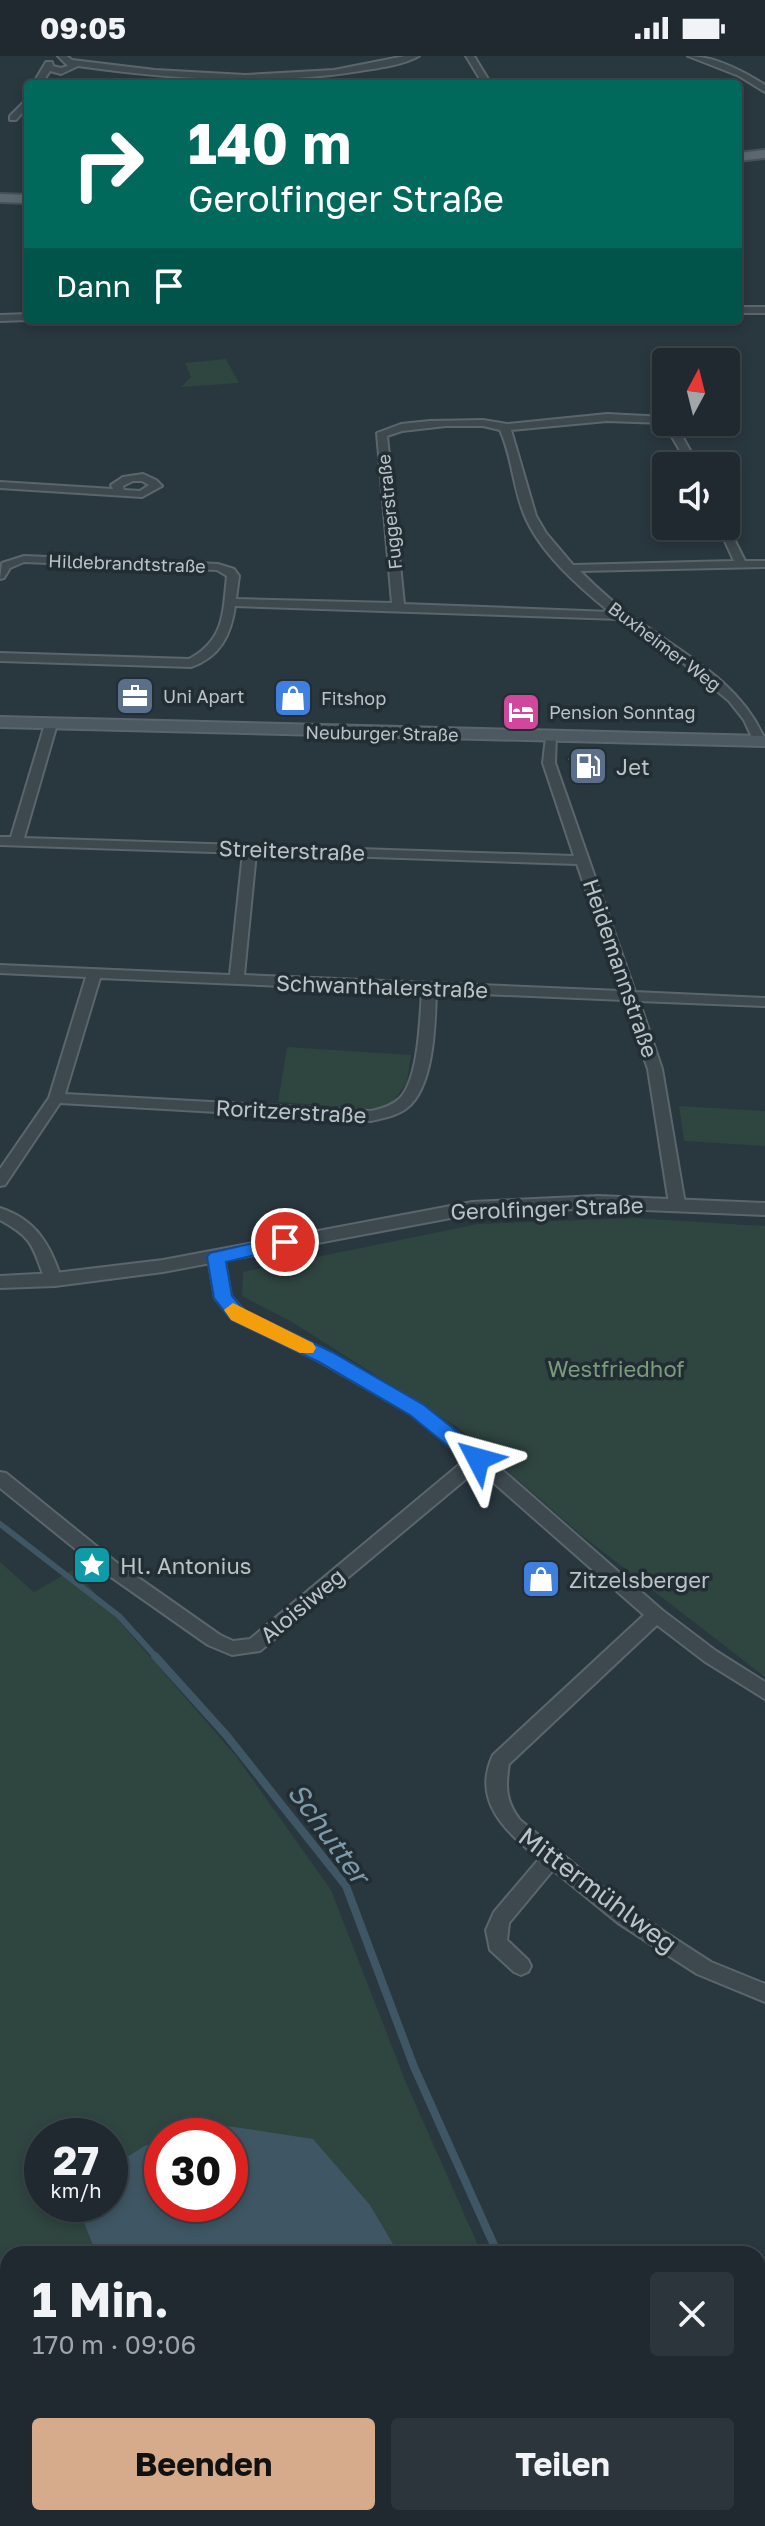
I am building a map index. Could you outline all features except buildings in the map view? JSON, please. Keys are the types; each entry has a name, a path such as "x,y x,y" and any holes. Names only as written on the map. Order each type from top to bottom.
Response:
{"main road":[{"path":"742,157 765,154"},
{"path":"0,198 24,199"},
{"name":"Neuburger Straße","path":"0,722 762,741"}],"street":[{"path":"49,62 258,80 345,71 415,56"},
{"path":"470,56 485,80"},
{"path":"692,56 742,74 765,89"},
{"path":"49,62 59,71"},
{"path":"40,80 49,62"},
{"path":"41,80 69,62"},
{"path":"13,118 24,106"},
{"path":"742,310 765,310"},
{"path":"0,318 24,317"},
{"name":"Fuggerstraße","path":"398,607 381,435 402,427 480,423 504,427 629,418 652,420"},
{"name":"Buxheimer Weg","path":"504,427 531,517 546,540 620,616 734,698 762,741"},
{"path":"0,485 119,490"},
{"path":"730,540 741,564"},
{"name":"Hildebrandtstraße","path":"0,576 3,567 24,559 218,567 230,571 233,576 220,644 208,656 191,663 0,657"},
{"path":"573,568 765,564"},
{"path":"229,602 620,616"},
{"path":"16,842 51,724"},
{"name":"Heidemannstraße","path":"552,737 549,763 655,1069 677,1204"},
{"name":"Streiterstraße","path":"0,841 584,860"},
{"path":"236,980 250,849"},
{"name":"Schwanthalerstraße","path":"0,969 765,1002"},
{"path":"0,1181 56,1098 94,974"},
{"name":"Roritzerstraße","path":"56,1098 371,1116 395,1110 409,1099 416,1084 429,1012 429,988"},
{"name":"Gerolfinger Straße","path":"0,1282 54,1281 216,1257 434,1213 524,1205 677,1204 765,1209"},
{"path":"0,1213 27,1227 43,1244 54,1281"},
{"path":"216,1257 223,1298 238,1315 325,1357 417,1410 478,1459 656,1615 710,1656 765,1691"},
{"name":"Aloisiweg","path":"0,1478 110,1567 214,1640 232,1648 254,1646 478,1459"},
{"name":"Mittermühlweg","path":"656,1615 500,1761 495,1787 499,1808 513,1826 625,1917 704,1968 765,1993"},
{"path":"521,1966 497,1944 496,1930 501,1918 552,1858"}],"green space":[{"path":"226,359 239,383 181,387 191,377 185,363"},
{"path":"287,1047 411,1055 407,1082 391,1105 371,1109 278,1102"},
{"path":"679,1106 765,1111 765,1146 684,1141"},
{"name":"Westfriedhof","path":"634,1218 765,1226 765,1677 580,1534 457,1427 292,1322 242,1296 243,1272 478,1224"},
{"path":"0,1562 34,1592 74,1569 236,1756 331,1890 407,2085 478,2246 394,2246 370,2205 248,2142 248,2118 144,2118 144,2146 128,2156 128,2118 24,2118 24,2222 84,2222 93,2246 0,2246"}],"water":[{"path":"248,2129 313,2139 370,2205 394,2246 93,2246 84,2222 128,2222 128,2156 144,2146 144,2222 248,2222"}],"waterway":[{"name":"Schutter","path":"0,1524 119,1616 157,1658"},
{"name":"Schutter","path":"155,1656 227,1736 346,1886 414,2067 494,2246"}],"slow traffic":[{"path":"233,1310 307,1348"}],"place":[{"name":"Uni Apart","path":"135,696"},
{"name":"Fitshop","path":"293,698"},
{"name":"Pension Sonntag","path":"521,712"},
{"name":"Jet","path":"588,766"},
{"name":"Hl. Antonius","path":"92,1565"},
{"name":"Zitzelsberger","path":"541,1579"}],"route":[{"path":"285,1242 216,1257 223,1298 238,1315 325,1357 417,1410 478,1459"}]}
